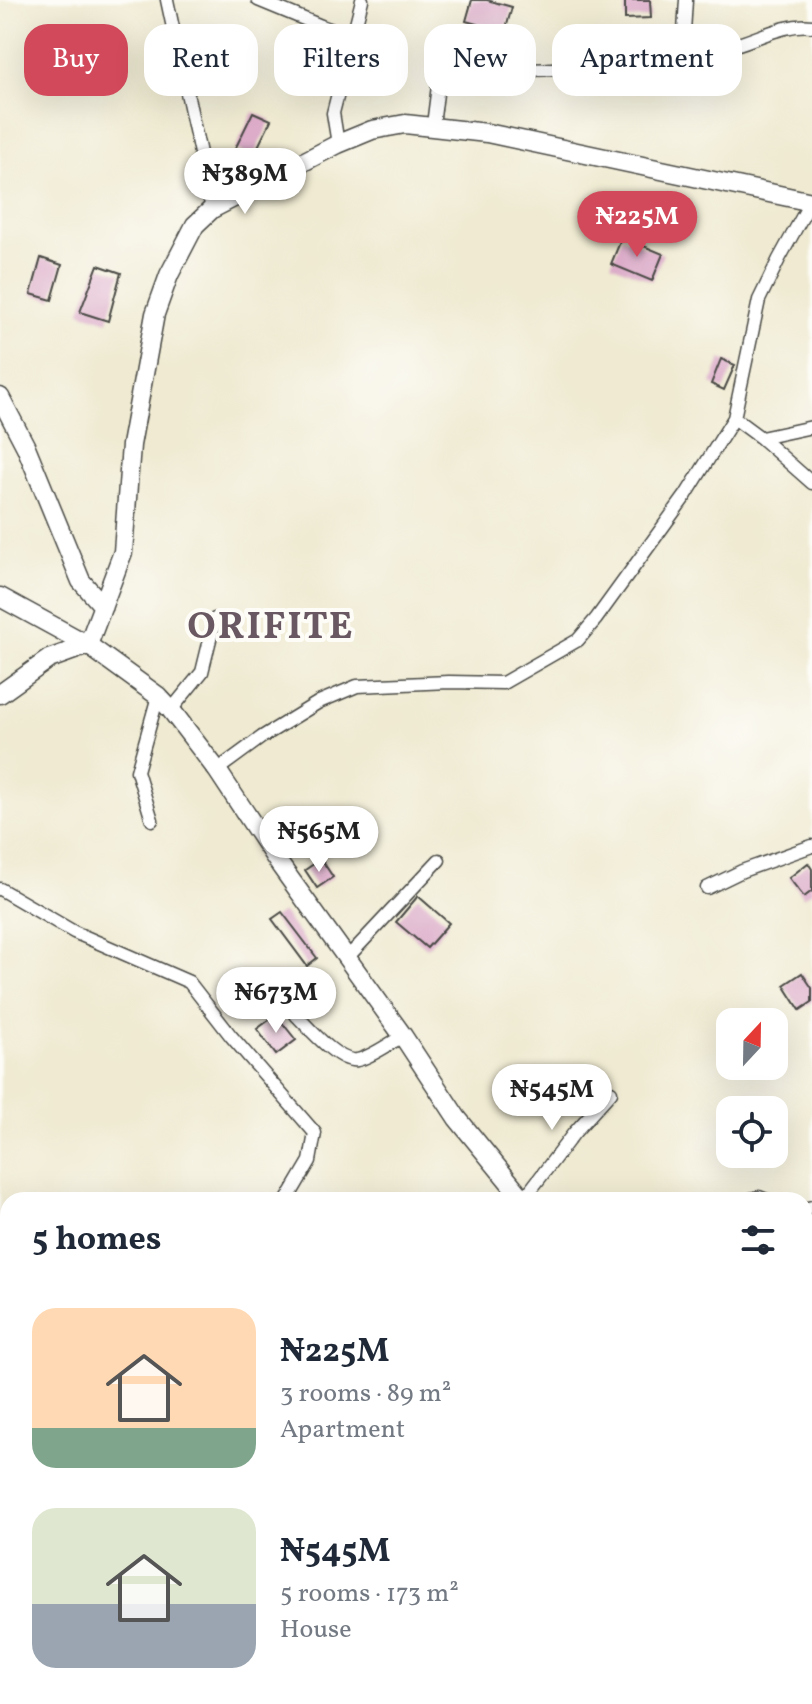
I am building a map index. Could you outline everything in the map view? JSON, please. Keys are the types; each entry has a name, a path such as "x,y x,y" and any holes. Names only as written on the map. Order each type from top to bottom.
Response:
{"main road":[{"path":"0,694 49,659 88,645 123,552 131,445 155,314 169,275 195,225 212,209 338,144 372,130 405,124 433,125 516,139 812,202"},
{"path":"0,397 26,447 81,581 103,606"},
{"path":"0,597 88,645 158,696 171,710 217,770 457,1118 517,1192"}],"street":[{"path":"167,0 212,209"},
{"path":"258,0 316,24"},
{"path":"357,24 362,0"},
{"path":"684,24 686,0"},
{"path":"742,44 791,26 812,26"},
{"path":"433,125 440,70 466,68 519,72 552,69"},
{"path":"338,96 333,113 338,144"},
{"path":"217,770 319,702 357,686 503,683 578,640 686,495 734,418 759,300 812,202"},
{"path":"734,418 812,483"},
{"path":"761,438 812,427"},
{"path":"171,710 202,672 215,619"},
{"path":"152,820 137,771 158,696"},
{"path":"707,888 742,871 812,846"},
{"path":"347,958 439,860"},
{"path":"0,889 74,932 189,982 315,1133 310,1161 292,1192"},
{"path":"296,1015 335,1053 348,1060 359,1060 403,1036"},
{"path":"529,1192 574,1133 611,1092"}],"building":[{"path":"472,0 487,0 512,7 507,24 466,21"},
{"path":"625,0 650,0 651,18 625,19"},
{"path":"253,112 271,120 253,157 235,149"},
{"path":"622,237 663,254 652,281 611,264"},
{"path":"41,258 62,265 52,300 31,294"},
{"path":"98,265 121,273 108,321 80,312"},
{"path":"721,359 735,365 724,390 711,384"},
{"path":"321,859 333,877 317,888 305,870"},
{"path":"808,863 812,869 812,891 804,897 789,878"},
{"path":"418,896 449,923 427,948 396,922"},
{"path":"282,912 317,958 307,966 272,919"},
{"path":"802,973 812,988 812,1002 800,1010 784,985"},
{"path":"276,1015 296,1040 276,1055 257,1029"}],"district":[{"name":"ORIFITE","path":"271,628"}]}
